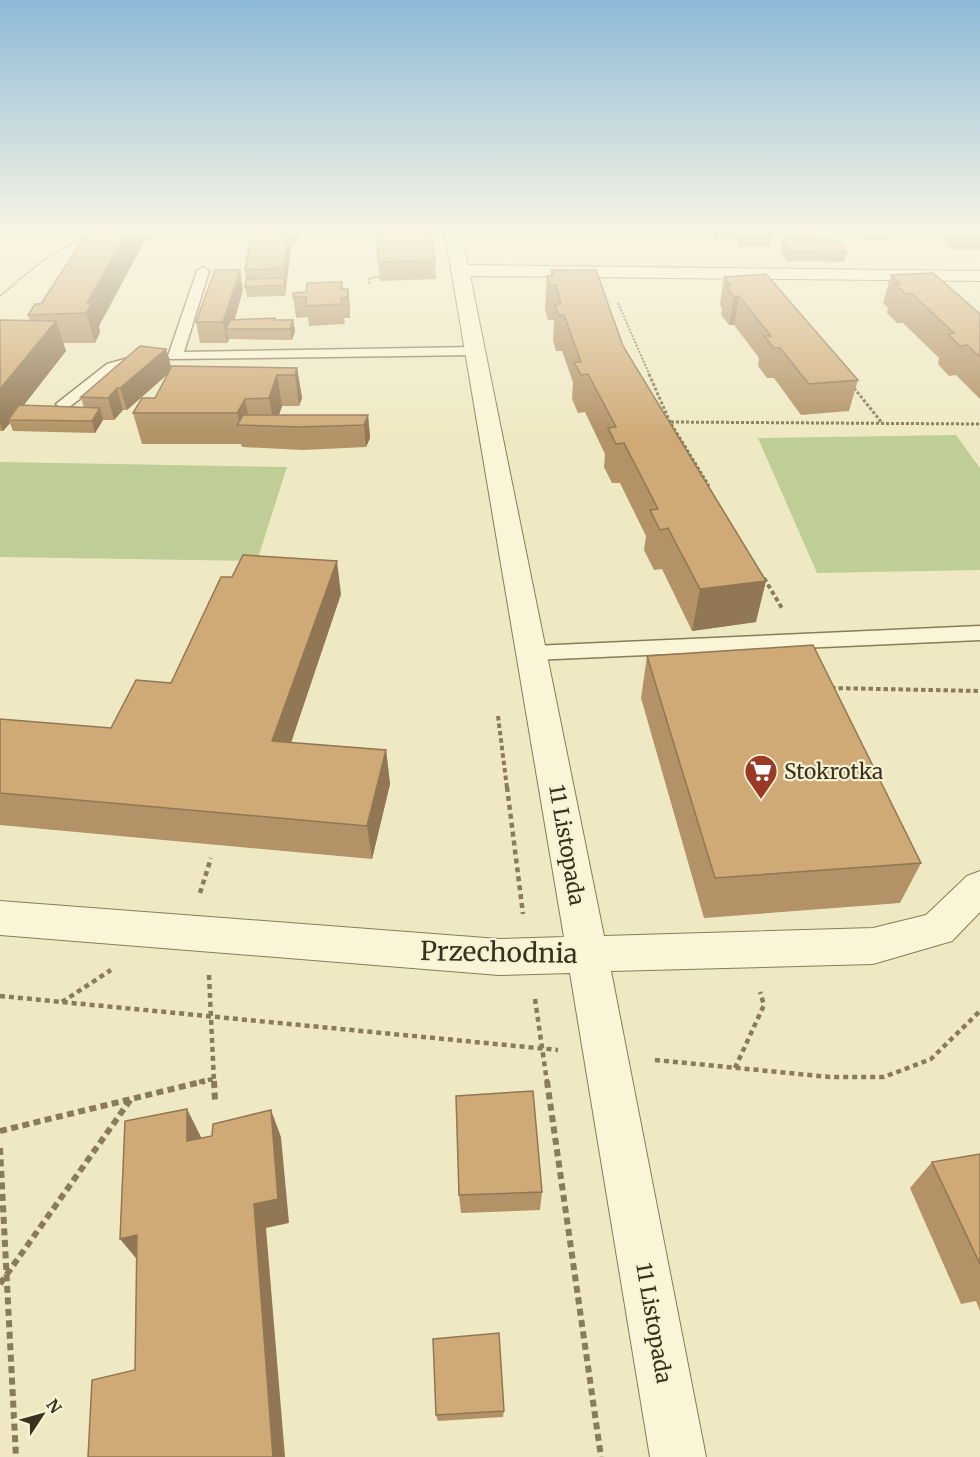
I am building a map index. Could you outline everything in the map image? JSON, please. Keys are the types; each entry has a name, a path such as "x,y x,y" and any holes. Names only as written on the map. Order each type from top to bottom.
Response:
{"street":[{"name":"11 Listopada","path":"466,301 533,652 678,1457"},
{"name":"Przechodnia","path":"0,918 487,956 873,946 938,929 980,887"}],"lane":[{"path":"175,356 193,301"},
{"path":"64,404 106,370 136,358 476,351"},
{"path":"533,652 980,633"}],"path":[{"path":"617,301 670,422 712,492"},
{"path":"853,387 882,423"},
{"path":"670,422 980,424"},
{"path":"760,572 802,642"},
{"path":"830,698 826,688 980,691"},
{"path":"497,706 542,1049 602,1457"},
{"path":"210,935 209,1015 215,1101"},
{"path":"735,1068 765,1005 746,948"},
{"path":"0,996 830,1077 884,1077 931,1059 980,1011"},
{"path":"0,1131 213,1079"},
{"path":"0,1284 131,1100"},
{"path":"0,1148 16,1457"}],"green space":[{"path":"956,435 980,468 980,570 817,573 758,438"},
{"path":"0,462 287,467 257,561 0,557"}],"building":[{"path":"43,301 88,301 87,303 92,303 86,313 28,315 35,304 41,304"},
{"path":"204,301 230,301 223,322 196,322"},
{"path":"306,301 341,301 342,304 306,306"},
{"path":"560,301 607,301 623,346 766,581 700,589 668,528 660,530 650,510 658,509 624,443 616,444 608,428 616,427 588,374 581,375 574,362 581,362 564,315 558,315 555,304 561,304"},
{"path":"743,301 789,301 858,380 809,384 780,348 774,348 764,336 771,336"},
{"path":"920,301 965,301 980,314 980,357 967,345 960,346 948,334 954,333"},
{"path":"275,318 274,320 293,320 290,329 226,329 230,320"},
{"path":"0,320 56,321 0,389"},
{"path":"140,346 166,349 120,388 117,388 108,398 81,397"},
{"path":"172,366 297,368 295,375 277,375 269,398 245,399 237,413 133,413 142,398 155,398"},
{"path":"19,405 100,408 92,421 8,420"},
{"path":"243,415 368,415 364,425 299,427 237,425"},
{"path":"243,555 337,561 272,741 386,750 367,826 0,793 0,719 111,728 136,680 171,683 221,577 232,577"},
{"name":"Stokrotka","path":"813,645 921,863 715,878 647,656"},
{"path":"533,1091 542,1192 459,1195 456,1096"},
{"path":"187,1109 187,1141 212,1136 213,1124 271,1110 278,1199 254,1204 273,1457 88,1457 92,1380 135,1370 137,1235 120,1239 125,1121"},
{"path":"980,1154 980,1264 932,1162"},
{"path":"499,1333 504,1411 436,1415 433,1339"}],"place":[{"name":"Stokrotka","path":"761,800"}]}
